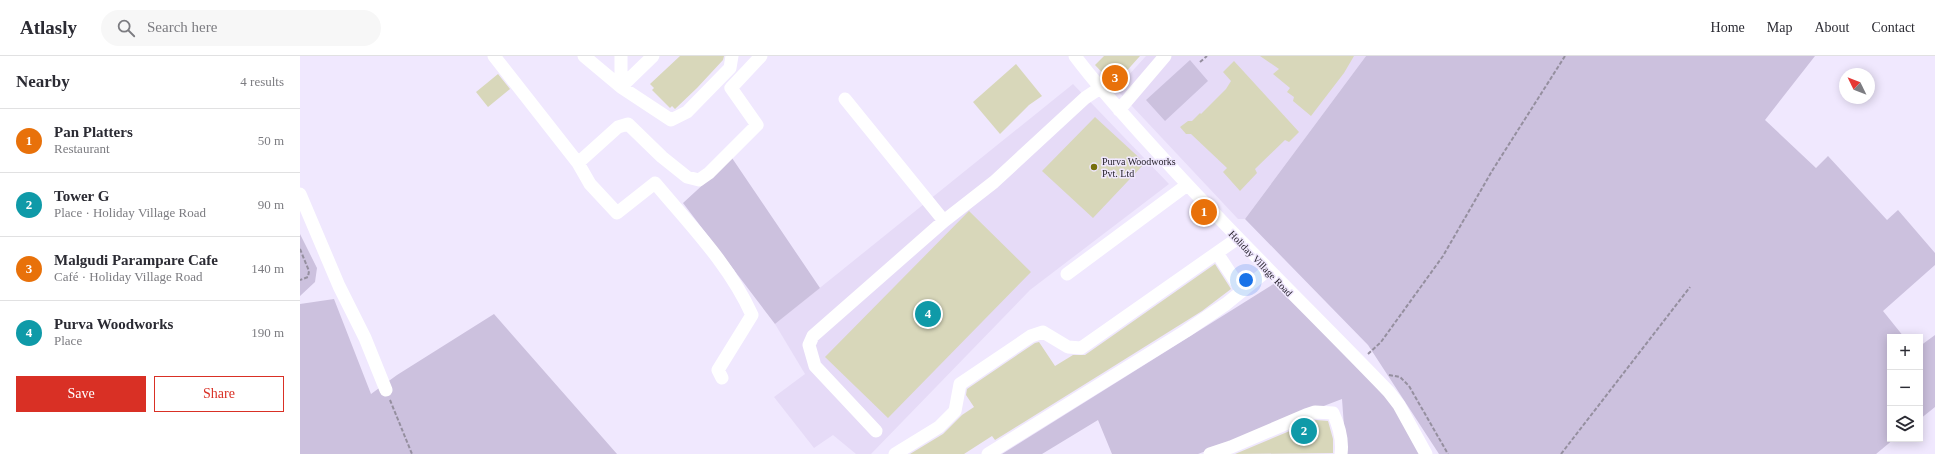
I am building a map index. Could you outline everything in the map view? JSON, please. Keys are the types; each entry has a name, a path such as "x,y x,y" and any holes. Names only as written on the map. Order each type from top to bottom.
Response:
{"street":[{"path":"494,56 578,163 590,184 617,213 655,183 714,252 741,291 752,315 718,370 722,378"},
{"path":"584,56 621,87 671,120 687,112 730,68 732,56"},
{"path":"621,56 621,87"},
{"path":"621,87 653,56"},
{"path":"578,163 618,127 628,124 662,157 687,177 700,180 709,173 757,125 731,88 761,56"},
{"name":"Holiday Village Road","path":"1075,56 1100,88 1187,186 1357,361 1377,379 1399,405 1426,454"},
{"path":"1119,110 1165,56"},
{"path":"876,431 815,366 809,345 813,336 944,220 994,182 1085,98 1100,88"},
{"path":"845,99 944,220"},
{"path":"1067,274 1187,186"},
{"path":"300,194 339,286 365,338 386,390"},
{"path":"895,454 939,427 955,411 960,384 1031,336 1043,332 1068,347 1081,348 1238,238"},
{"path":"1217,253 1242,291"},
{"path":"988,454 1186,331 1242,291 1268,270"},
{"path":"1210,454 1231,447 1306,415 1319,412 1333,413 1341,441 1341,454"}],"path":[{"path":"1200,62 1207,56"},
{"path":"1357,361 1372,351 1381,342 1443,256 1492,171 1565,56"},
{"path":"300,249 310,271 308,277 300,280"},
{"path":"1561,454 1690,287"},
{"path":"1377,379 1389,375 1396,376 1409,386 1448,454"},
{"path":"386,390 412,454"}],"shaded area":[{"path":"1146,56 1366,56 1245,219 1238,219 1116,89"},
{"path":"1366,56 1815,56 1765,120 1816,168 1828,156 1887,220 1898,210 1935,253 1935,265 1883,311 1902,334 1887,334 1887,442 1890,442 1876,454 1439,454 1368,345 1245,219"},
{"path":"1190,60 1208,81 1165,121 1146,100"},
{"path":"1073,84 1169,184 1030,290 871,454 856,454 833,435 814,448 774,397 805,374 775,324"},
{"path":"732,158 820,288 775,324 683,203"},
{"path":"300,234 317,268 315,282 300,296"},
{"path":"1275,283 1376,377 1421,454 1346,454 1342,399 1198,454 1112,454 1098,420 1042,454 1002,454"},
{"path":"334,299 371,394 397,375 494,314 617,454 300,454 300,304"},
{"path":"1935,335 1935,407 1923,417 1923,370 1923,344"}],"building":[{"path":"680,56 724,56 723,60 675,109 672,106 670,108 652,90 654,88 650,84"},
{"path":"1104,56 1140,56 1114,85 1095,65"},
{"path":"1260,56 1354,56 1344,73 1311,116 1293,101 1294,97 1287,92 1290,88 1273,74 1279,69"},
{"path":"1234,61 1299,132 1289,142 1285,140 1255,169 1257,173 1240,191 1223,172 1227,168 1191,134 1186,134 1180,127 1188,121 1192,121 1200,113 1201,114 1226,89 1231,81 1223,72"},
{"path":"1016,64 1042,96 1029,105 1000,134 973,102"},
{"path":"498,74 510,89 488,107 476,92"},
{"name":"Purva Woodworks Pvt. Ltd","path":"1095,117 1145,163 1093,218 1042,171"},
{"path":"969,211 1031,272 888,418 825,357"},
{"path":"1215,264 1231,289 1202,311 1098,376 995,440 992,436 964,454 910,454 943,434 962,415 974,407 966,395 967,389 1035,343 1039,342 1055,366 1073,355 1085,355"},
{"path":"1316,420 1328,421 1333,439 1333,453 1235,454"}],"place":[{"name":"Malgudi Parampare Cafe","path":"1115,78"},
{"name":"Purva Woodworks Pvt. Ltd","path":"1094,167"},
{"name":"Pan Platters","path":"1204,212"},
{"name":"Purva Woodworks","path":"928,314"},
{"name":"Tower G","path":"1304,431"}]}
